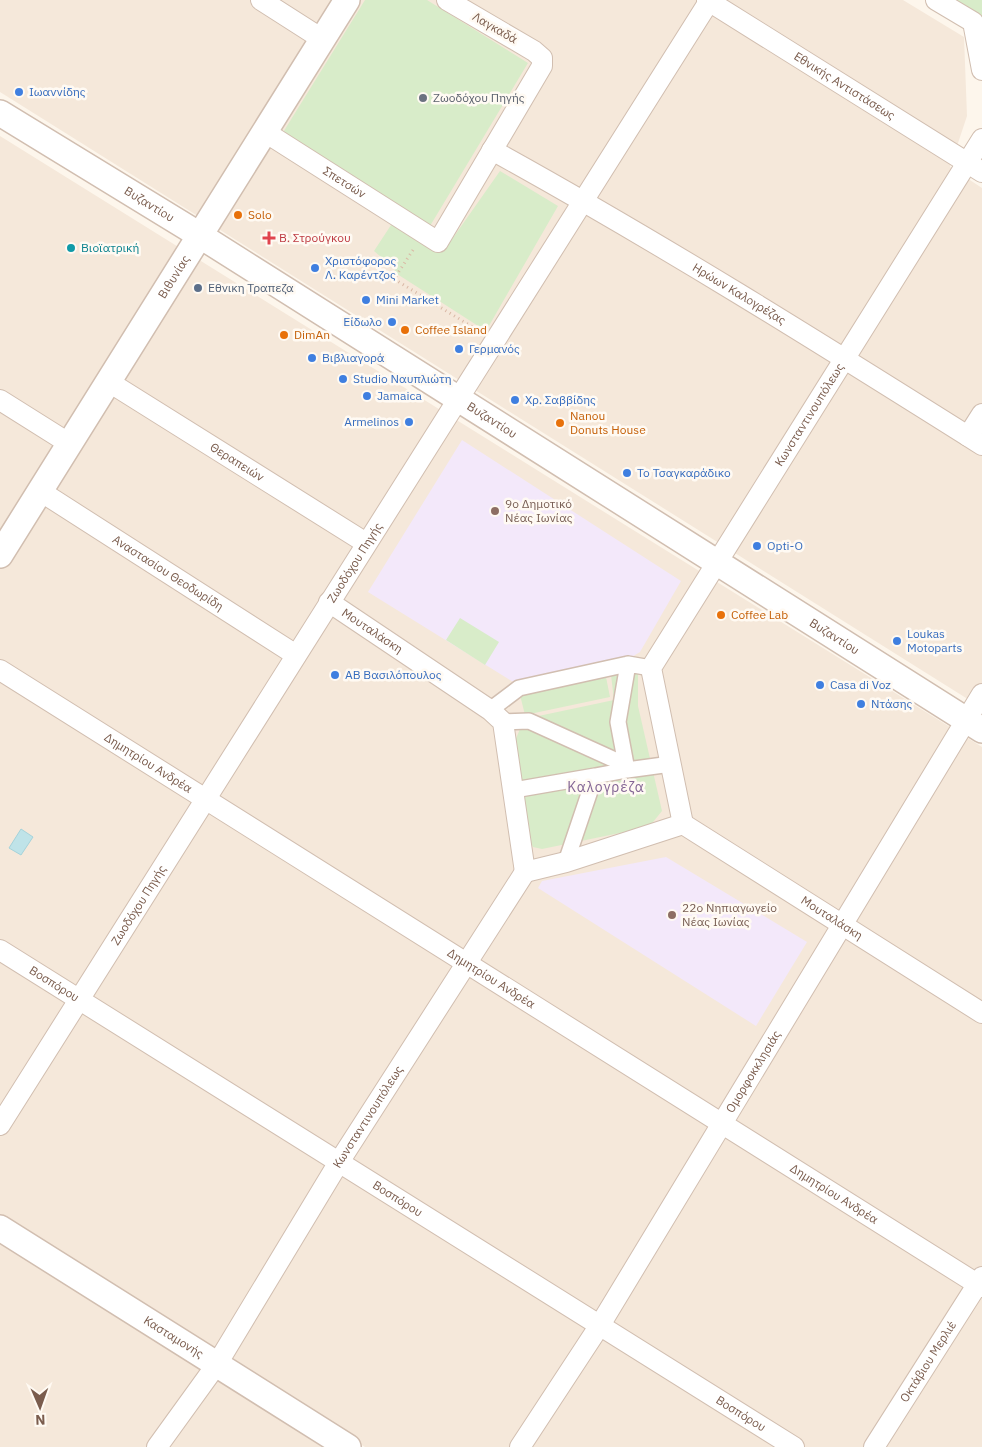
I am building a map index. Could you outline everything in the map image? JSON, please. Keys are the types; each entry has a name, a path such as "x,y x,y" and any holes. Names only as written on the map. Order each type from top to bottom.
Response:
{"street":[{"path":"261,0 322,39"},
{"name":"Βιθυνίας","path":"0,555 347,0"},
{"name":"Λαγκαδά","path":"447,0 534,50 542,58 542,66 492,150"},
{"name":"Εθνικής Αντιστάσεως","path":"709,0 975,168"},
{"name":"Ζωοδόχου Πηγής","path":"0,1125 709,0"},
{"path":"936,0 973,22 982,70"},
{"name":"Βυζαντίου","path":"0,113 200,236 974,725"},
{"name":"Σπετσών","path":"265,132 431,237"},
{"name":"Κωνσταντινουπόλεως","path":"651,668 846,357 975,168 982,139"},
{"path":"431,237 492,150"},
{"name":"Ηρώων Καλογρέζας","path":"492,150 583,200 846,357 975,440"},
{"name":"Θεραπειών","path":"108,382 366,543"},
{"path":"0,400 70,444"},
{"path":"975,440 982,414"},
{"name":"Αναστασίου Θεοδωρίδη","path":"40,491 296,655"},
{"name":"Μουταλάσκη","path":"329,602 496,716"},
{"path":"627,767 618,722 628,664"},
{"path":"628,664 651,668 683,824 566,862 525,872 514,790 496,716 519,688 628,664"},
{"name":"Δημητρίου Ανδρέα","path":"0,670 721,1123 981,1283"},
{"name":"Ομορφοκκλησιάς","path":"520,1447 600,1325 841,924 974,725 982,694"},
{"path":"496,716 529,722 627,767"},
{"path":"514,790 595,776 627,767 671,764"},
{"path":"566,862 595,776"},
{"name":"Μουταλάσκη","path":"683,824 982,1013"},
{"name":"Κωνσταντινουπόλεως","path":"157,1447 217,1364 339,1162 525,872"},
{"name":"Βοσπόρου","path":"0,950 794,1447"},
{"name":"Κασταμονής","path":"0,1228 348,1447"},
{"name":"Οκτάβιου Μερλιέ","path":"874,1447 981,1283"}],"path":[{"path":"431,237 394,279 494,340"}],"shaded area":[{"path":"0,0 903,0 964,37 967,116 950,167 982,188 982,708 0,92"},
{"path":"0,136 982,747 982,1447 365,1447 0,1219"},
{"name":"9ο Δημοτικό Νέας Ιωνίας","path":"462,440 681,581 640,652 625,661 518,685 368,592"},
{"name":"22ο Νηπιαγωγείο Νέας Ιωνίας","path":"666,857 807,942 756,1026 538,888 542,881"},
{"path":"0,1242 328,1447 0,1447"}],"green space":[{"path":"365,0 427,0 528,63 430,226 282,134"},
{"path":"948,0 982,0 982,26"},
{"path":"500,171 558,206 486,331 394,272 395,269 374,251 393,222 443,252"},
{"path":"460,618 499,642 485,665 446,640"},
{"path":"638,671 638,706 662,811 649,827 542,849 533,847 529,839 515,741 520,729 529,718 614,700 611,675"},
{"path":"605,672 610,697 525,715 519,691"}],"water":[{"path":"21,829 33,837 21,855 9,848"}],"place":[{"name":"Ιωαννίδης","path":"19,92"},
{"name":"Ζωοδόχου Πηγής","path":"423,98"},
{"name":"Solo","path":"238,215"},
{"name":"Β. Στρούγκου","path":"269,238"},
{"name":"Βιοϊατρική","path":"71,248"},
{"name":"Χριστόφορος Λ. Καρέντζος","path":"315,268"},
{"name":"Εθνικη Τραπεζα","path":"198,288"},
{"name":"Mini Market","path":"366,300"},
{"name":"Είδωλο","path":"392,322"},
{"name":"Coffee Island","path":"405,330"},
{"name":"DimAn","path":"284,335"},
{"name":"Γερμανός","path":"459,349"},
{"name":"Βιβλιαγορά","path":"312,358"},
{"name":"Studio Ναυπλιώτη","path":"343,379"},
{"name":"Jamaica","path":"367,396"},
{"name":"Χρ. Σαββίδης","path":"515,400"},
{"name":"Armelinos","path":"409,422"},
{"name":"Nanou Donuts House","path":"560,423"},
{"name":"Το Τσαγκαράδικο","path":"627,473"},
{"name":"9ο Δημοτικό Νέας Ιωνίας","path":"495,511"},
{"name":"Opti-O","path":"757,546"},
{"name":"Coffee Lab","path":"721,615"},
{"name":"Loukas Motoparts","path":"897,641"},
{"name":"ΑΒ Βασιλόπουλος","path":"335,675"},
{"name":"Casa di Voz","path":"820,685"},
{"name":"Ντάσης","path":"861,704"},
{"name":"22ο Νηπιαγωγείο Νέας Ιωνίας","path":"672,915"}],"district":[{"name":"Καλογρέζα","path":"606,787"}]}
